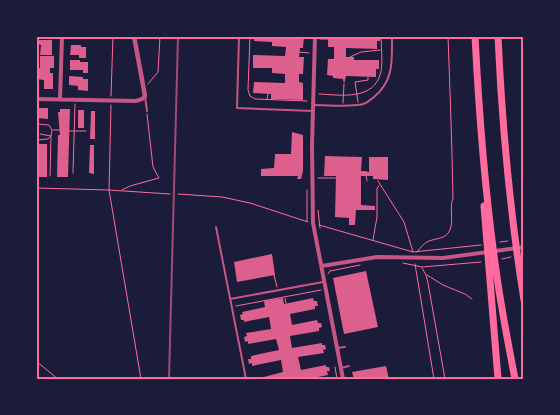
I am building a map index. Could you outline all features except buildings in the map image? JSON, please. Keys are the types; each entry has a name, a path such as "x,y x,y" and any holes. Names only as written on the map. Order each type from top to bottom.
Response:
{"highway":[{"path":"475,36 488,231 493,270 514,379"},
{"path":"498,36 502,119 518,266 524,300"},
{"path":"493,270 498,379"}],"street":[{"path":"60,99 62,36"},
{"path":"36,98 111,101 142,100 145,96 134,36"},
{"path":"318,37 316,105 314,110 313,223 324,266 324,282 343,379"},
{"path":"324,266 377,257 443,258 524,247"}],"lane":[{"path":"239,36 237,108 314,110"},
{"path":"316,105 359,105 367,103 380,92 389,78 392,67 392,36"},
{"path":"145,96 147,111"},
{"path":"216,227 246,379"},
{"path":"230,299 324,282"},
{"path":"337,348 345,347"},
{"path":"341,368 349,366"}],"path":[{"path":"113,36 109,190 141,379"},
{"path":"144,88 158,72 160,36"},
{"path":"250,36 249,93 255,100 308,101"},
{"path":"316,105 318,94 356,95 367,91 376,83 380,72 382,36"},
{"path":"417,252 429,241 442,238 449,232 452,224 453,147 449,107 448,36"},
{"path":"320,45 318,37 328,39"},
{"path":"350,57 361,52 381,50"},
{"path":"300,52 310,53"},
{"path":"359,105 355,82 368,80 368,77"},
{"path":"343,106 344,84"},
{"path":"267,100 268,94"},
{"path":"73,173 75,100"},
{"path":"120,191 158,178 153,167 147,111"},
{"path":"36,124 48,125 52,130 50,176"},
{"path":"52,130 60,130"},
{"path":"70,131 86,131"},
{"path":"40,134 51,136"},
{"path":"36,140 46,140 51,136"},
{"path":"366,176 367,181"},
{"path":"317,183 317,178 336,178"},
{"path":"331,183 332,178"},
{"path":"378,182 404,222 413,252 434,379"},
{"path":"373,241 377,217 376,188 380,185"},
{"path":"36,188 170,194"},
{"path":"178,194 222,197 250,203 413,252 480,245"},
{"path":"318,208 320,233"},
{"path":"498,242 515,240"},
{"path":"495,260 514,257"},
{"path":"396,262 415,264 422,267 485,261"},
{"path":"324,266 328,275 330,271 365,264"},
{"path":"422,267 426,275 445,379"},
{"path":"274,275 277,290"},
{"path":"426,275 472,298"},
{"path":"232,307 321,290"},
{"path":"285,297 286,303"},
{"path":"36,361 58,379"},
{"path":"332,379 337,378"}],"railway":[{"path":"169,379 178,36"}]}
